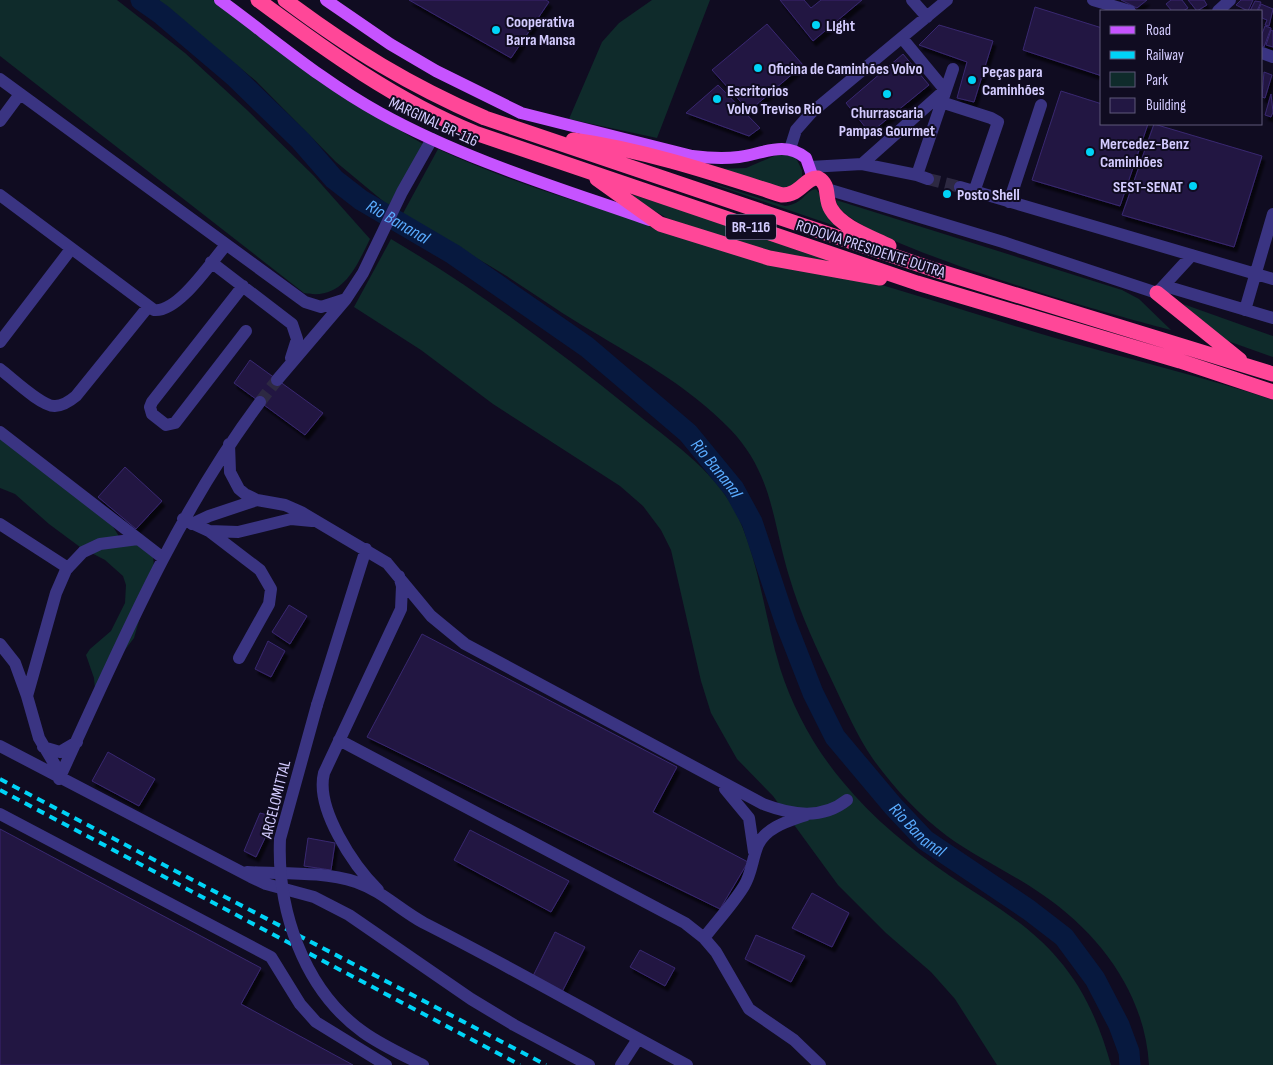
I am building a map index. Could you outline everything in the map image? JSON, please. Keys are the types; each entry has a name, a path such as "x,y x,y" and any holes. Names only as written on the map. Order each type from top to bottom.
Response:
{"highway":[{"name":"RODOVIA PRESIDENTE DUTRA","path":"258,0 350,66 417,107 475,133 917,283 1171,358 1273,392"},
{"name":"RODOVIA PRESIDENTE DUTRA","path":"285,0 366,58 410,83 485,118 935,270 1273,374"},
{"path":"535,134 620,149 701,169 782,196 800,190 808,181 812,172 821,180 827,190 830,208 842,221 935,270"},
{"path":"583,170 660,224 786,262 917,283"},
{"path":"1161,289 1245,364"}],"main road":[{"name":"MARGINAL BR-116","path":"220,0 339,87 379,113 480,160 660,224"},
{"path":"326,0 390,44 436,71 521,113 699,157 721,159 740,157 781,147 790,149 806,158 812,172"}],"street":[{"path":"912,0 927,17"},
{"path":"790,149 796,130 810,113 947,0"},
{"path":"1093,0 1127,10"},
{"path":"1219,10 1230,0"},
{"path":"902,38 943,96 998,122 998,127 974,192"},
{"path":"812,172 862,164 923,177 943,96 953,69"},
{"path":"0,79 311,305 321,307 346,299"},
{"path":"0,121 20,94"},
{"path":"862,164 943,96"},
{"path":"1009,202 1041,105"},
{"path":"277,380 346,299 363,273 402,192 433,139"},
{"path":"960,187 1273,279"},
{"path":"827,190 1161,289 1273,318"},
{"path":"0,195 148,307 160,310 173,304 226,245"},
{"path":"1245,310 1254,273 1273,214"},
{"path":"0,342 72,249"},
{"path":"1161,289 1192,256"},
{"path":"211,262 295,328 297,339 289,364"},
{"path":"243,286 152,402 150,407 152,414 166,425 175,423 246,330"},
{"path":"0,369 44,403 50,406 61,405 76,396 148,307"},
{"path":"60,777 163,558 188,522 229,444 260,402"},
{"path":"0,432 163,558"},
{"path":"229,444 228,463 235,482 245,494 257,500 285,505 366,549 398,574 432,616 465,644 763,804 790,812 808,814 829,812 847,800"},
{"path":"188,522 257,500"},
{"path":"209,531 238,532 290,519 320,523"},
{"path":"188,522 209,531 254,565 265,576 271,589 269,604 239,658"},
{"path":"0,524 68,568"},
{"path":"27,696 56,593 68,568 90,548 106,543 138,539"},
{"name":"ARCELOMITTAL","path":"366,549 317,705 280,839 279,859 284,906 302,956 328,997 362,1032 423,1065"},
{"path":"382,894 354,862 339,836 323,795 322,782 339,740 401,609 402,586 398,574"},
{"path":"0,644 15,663 27,696 32,720 43,746 60,777"},
{"path":"339,740 685,923 704,938 716,952 749,1009 794,1040 820,1065"},
{"path":"43,746 60,752 77,742"},
{"path":"0,746 266,884 314,897 349,915 514,1025 590,1065"},
{"path":"717,780 735,799 749,818 755,857"},
{"path":"0,814 271,957 300,1004 316,1022 386,1065"},
{"path":"704,938 744,887 752,871 758,845 774,828 808,814"},
{"path":"240,871 329,876 356,882 382,894 416,918 579,1004 687,1065"},
{"path":"621,1065 638,1039"}],"green space":[{"path":"0,0 117,0 185,53 247,110 314,176 370,239 346,280 329,292 317,294 304,293 0,56"},
{"path":"158,0 213,0 262,38 369,112 423,144 389,206 336,162 256,81"},
{"path":"652,0 710,0 657,138 569,119 602,42 619,23"},
{"path":"438,149 530,186 623,216 845,275 1062,340 1273,400 1273,1065 1149,1065 1146,1039 1139,1014 1129,990 1101,947 1083,928 1043,895 947,836 926,819 898,790 873,759 862,741 815,645 793,590 763,481 755,463 744,446 714,413 678,385 492,267 401,217"},
{"path":"781,153 796,158 802,170 802,177 790,190 717,169 746,168"},
{"path":"686,175 785,206 796,203 809,192 816,189 850,231"},
{"path":"620,191 709,218 871,272 809,262 734,242 667,218"},
{"path":"836,200 1122,290 1139,299 1171,330 1100,311 987,276 930,255 882,235 849,216"},
{"path":"391,239 454,278 544,342 677,446 706,472 730,502 739,519 752,555 785,683 798,713 823,756 855,796 893,833 935,866 1021,924 1047,946 1068,971 1084,996 1097,1022 1111,1065 997,1065 955,999 931,972 886,933 838,885 773,796 737,759 711,713 701,681 671,550 661,530 643,506 620,486 493,404 421,350 354,307"},
{"path":"1183,304 1273,336 1273,357 1225,340"},
{"path":"0,435 112,525 120,538 140,543 153,555 154,568 134,638 95,689 94,678 86,655 90,649 111,631 125,603 126,585 123,576 105,560 80,547 49,524 15,494 0,488"}],"building":[{"name":"Cooperativa Barra Mansa","path":"409,0 546,0 549,2 511,58"},
{"name":"LIght","path":"780,0 804,0 811,8 821,0 862,0 813,41"},
{"path":"1121,0 1147,0 1137,8"},
{"path":"1171,0 1182,0 1188,8 1185,10 1171,10 1166,4"},
{"path":"1188,0 1204,0 1207,5 1196,10"},
{"path":"1241,0 1253,0 1248,10 1236,5"},
{"path":"1255,1 1261,2 1257,10 1250,10"},
{"path":"1261,4 1273,9 1269,26 1265,25 1267,20 1263,18 1263,10 1258,10"},
{"path":"1035,7 1100,27 1100,75 1023,50"},
{"name":"Oficina de Caminhões Volvo","path":"767,24 803,65 749,111 712,70"},
{"name":"Peças para Caminhões","path":"939,25 993,41 974,102 957,98 967,62 919,45"},
{"path":"1265,26 1271,28 1264,47 1263,46"},
{"path":"1271,30 1273,31 1273,47 1266,45"},
{"name":"Churrascaria Pampas Gourmet","path":"903,54 929,85 870,133 846,103"},
{"path":"1264,72 1272,75 1265,98 1263,97"},
{"name":"Escritorios Volvo Treviso Rio","path":"718,85 760,128 749,136 686,113"},
{"name":"Mercedez-Benz Caminhões","path":"1061,91 1100,103 1100,125 1148,125 1120,206 1032,180"},
{"path":"1271,94 1273,112 1271,117 1265,115"},
{"name":"SEST-SENAT","path":"1154,125 1262,156 1234,247 1122,215"},
{"path":"250,360 323,413 305,435 234,383"},
{"path":"125,467 162,501 136,529 98,497"},
{"path":"289,605 307,616 290,644 272,632"},
{"path":"422,634 677,767 653,812 748,862 720,909 367,737"},
{"path":"268,641 285,651 271,677 255,669"},
{"path":"108,752 155,779 139,806 92,781"},
{"path":"260,813 275,817 256,857 244,851"},
{"path":"0,829 261,968 241,1004 353,1065 0,1065"},
{"path":"470,830 569,881 551,912 454,860"},
{"path":"308,838 335,843 331,870 304,866"},
{"path":"812,893 849,913 832,947 792,928"},
{"path":"555,932 585,947 562,992 533,976"},
{"path":"756,935 805,956 791,982 745,959"},
{"path":"640,950 675,968 665,986 630,967"}],"waterway":[{"name":"Rio Bananal","path":"141,0 161,14 234,76 301,141 334,179 361,200 453,254 587,347 688,433 734,489 752,522 786,624 813,693 835,737 893,806 925,840 1029,910 1064,937 1095,979 1119,1025 1129,1052 1130,1065"}],"tunnel":[{"path":"928,179 960,187"},
{"path":"260,402 277,380"}],"railway":[{"path":"0,779 546,1065"},
{"path":"0,790 520,1065"}],"place":[{"name":"LIght","path":"816,25"},
{"name":"Cooperativa Barra Mansa","path":"496,30"},
{"name":"Oficina de Caminhões Volvo","path":"758,68"},
{"name":"Peças para Caminhões","path":"972,80"},
{"name":"Churrascaria Pampas Gourmet","path":"887,94"},
{"name":"Escritorios Volvo Treviso Rio","path":"717,99"},
{"name":"Mercedez-Benz Caminhões","path":"1090,152"},
{"name":"SEST-SENAT","path":"1193,186"},
{"name":"Posto Shell","path":"947,194"}]}
